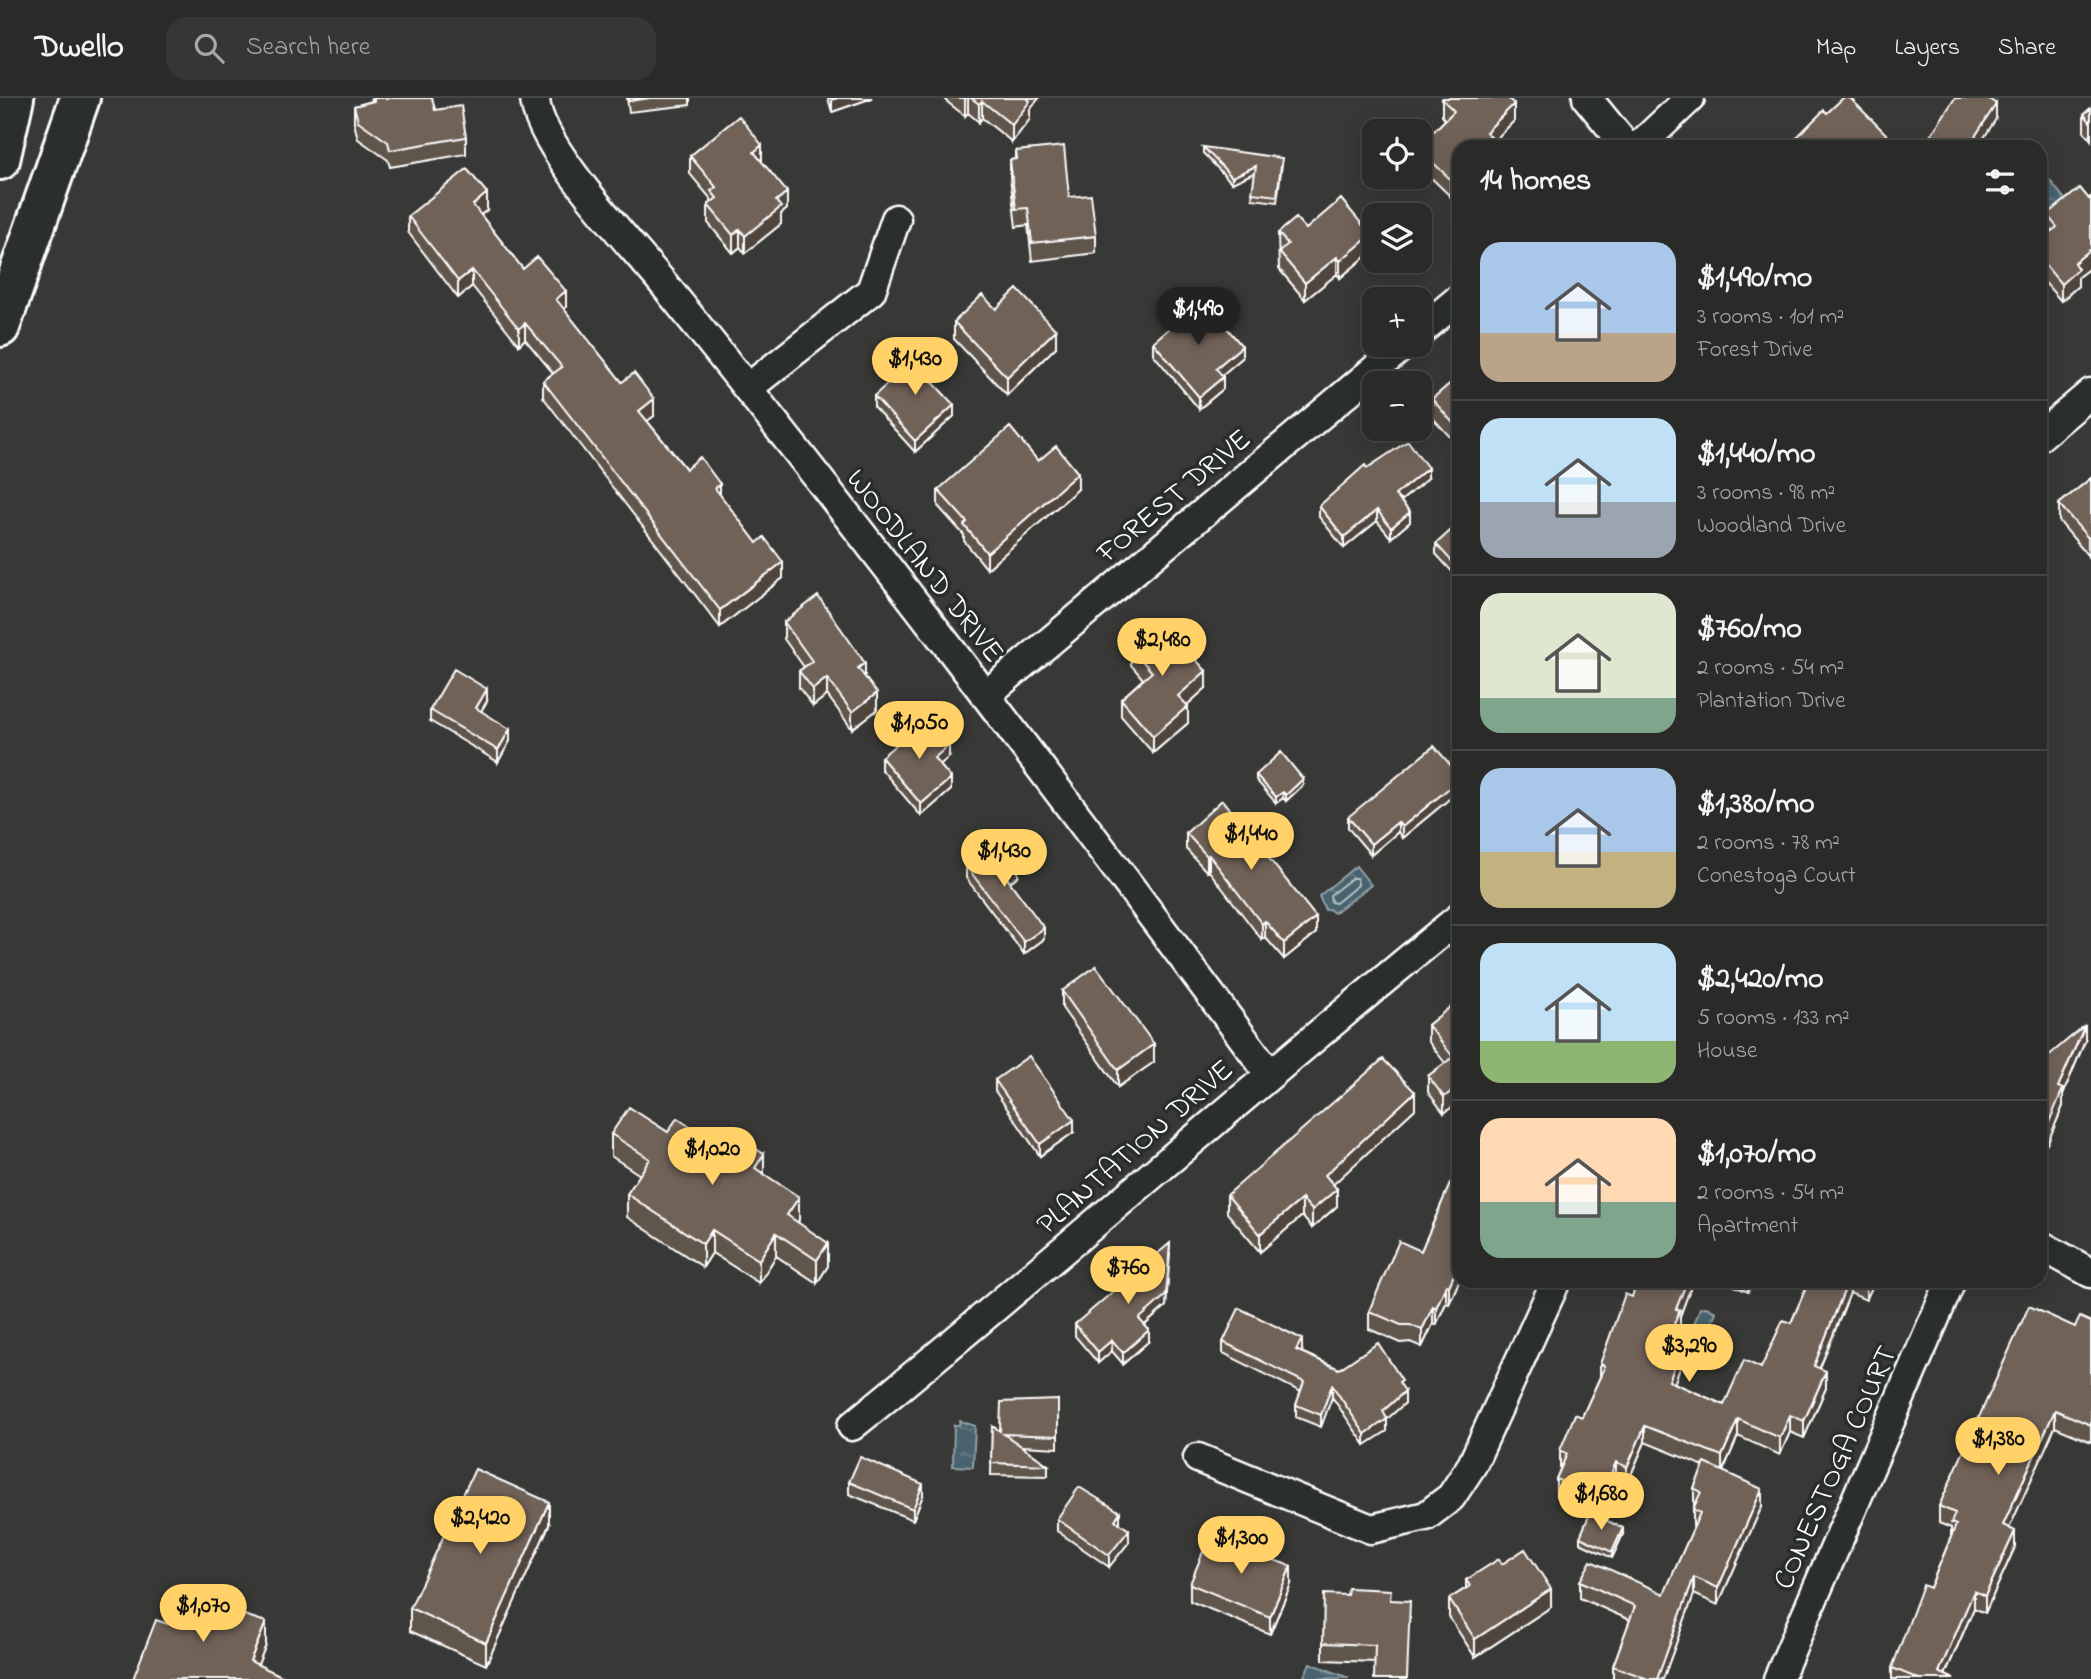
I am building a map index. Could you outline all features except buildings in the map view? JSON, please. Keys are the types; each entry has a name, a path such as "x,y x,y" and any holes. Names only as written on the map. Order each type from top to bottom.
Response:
{"main road":[{"path":"0,160 14,98"},
{"path":"0,327 80,98"}],"street":[{"name":"WOODLAND DRIVE","path":"535,98 535,108 559,155 748,388 986,695 1269,1073"},
{"path":"1587,98 1622,140"},
{"path":"1645,140 1690,98"},
{"path":"748,388 871,291 896,219"},
{"path":"1432,321 1452,305"},
{"name":"FOREST DRIVE","path":"986,695 1390,357"},
{"path":"2047,430 2091,393"},
{"name":"PLANTATION DRIVE","path":"852,1426 1031,1280 1269,1073 1452,924"},
{"path":"2047,1249 2091,1273"},
{"path":"1198,1458 1371,1529 1426,1516 1451,1497 1472,1465 1553,1288"},
{"name":"CONESTOGA COURT","path":"1777,1679 1948,1288"}],"water":[{"path":"2047,177 2071,207 2056,220 2047,209"},
{"path":"1356,866 1371,885 1334,913 1329,909 1325,910 1319,896"},
{"path":"1706,1307 1716,1312 1703,1343 1689,1338 1700,1308"},
{"path":"960,1421 975,1426 973,1467 953,1466 954,1425 959,1425"},
{"path":"1310,1663 1349,1678 1303,1679"}]}
